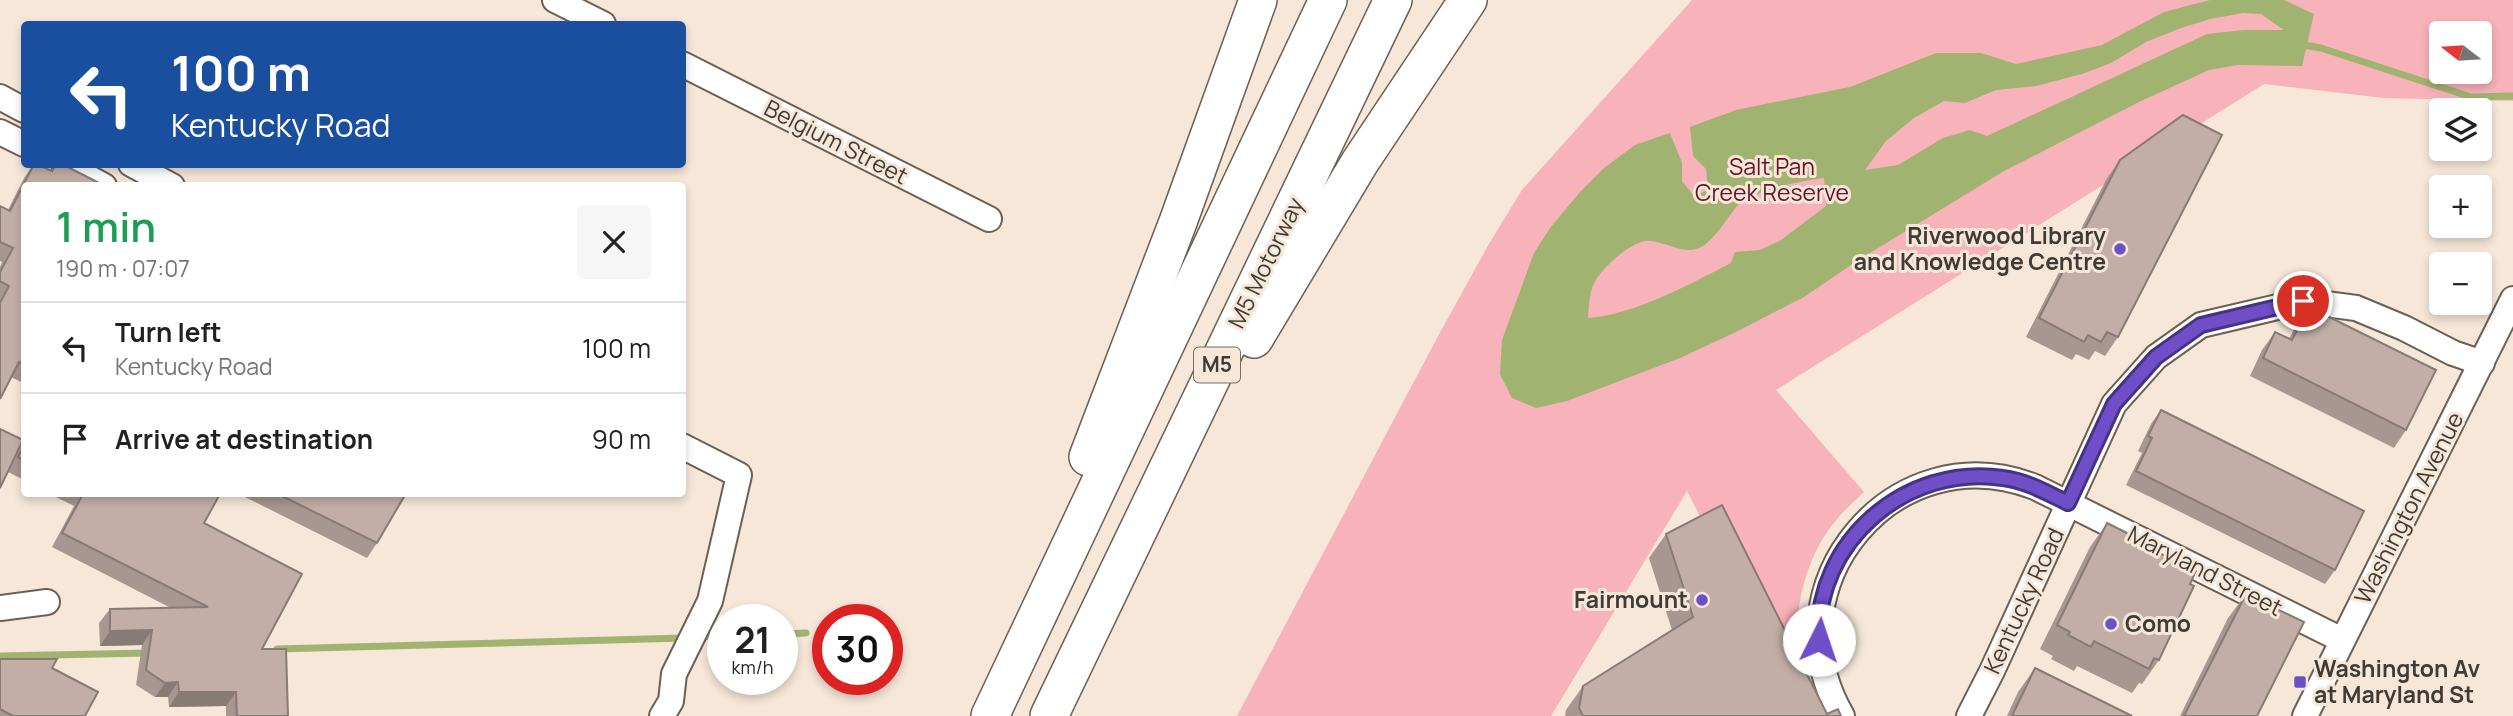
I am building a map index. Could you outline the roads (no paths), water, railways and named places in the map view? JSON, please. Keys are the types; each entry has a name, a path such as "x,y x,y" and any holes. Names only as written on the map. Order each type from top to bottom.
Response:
{"highway":[{"path":"989,716 1178,222 1258,0"},
{"name":"M5","path":"989,716 1328,0"},
{"name":"M5 Motorway","path":"1049,716 1393,0"},
{"path":"1089,633 1271,310 1360,162 1468,0"}],"street":[{"path":"555,0 597,21"},
{"name":"Belgium Street","path":"686,66 989,219"},
{"path":"0,97 21,108"},
{"path":"0,132 21,142"},
{"path":"71,168 97,182"},
{"path":"138,168 165,182"},
{"name":"Washington Avenue","path":"2305,716 2513,299"},
{"name":"Kentucky Road","path":"1969,716 2114,404 2156,357 2201,325 2303,301 2356,308 2453,353 2482,363"},
{"path":"662,716 671,701 674,674 710,601 739,475 686,448"},
{"name":"Maryland Street","path":"1842,716 1833,700 1820,654 1818,626 1822,601 1840,556 1853,536 1894,500 1917,488 1959,477 1983,476 2020,481 2342,640"},
{"path":"0,608 47,602"}],"waterway":[{"path":"2298,44 2321,48 2471,97 2513,96"},
{"path":"798,633 806,633"},
{"path":"697,637 707,637"},
{"path":"277,649 685,638"},
{"path":"0,656 150,653"}],"place":[{"name":"Riverwood Library and Knowledge Centre","path":"2120,249"},
{"name":"Fairmount","path":"1702,600"},
{"name":"Como","path":"2111,624"},
{"name":"Washington Av at Maryland St","path":"2300,682"}],"park label":[{"name":"Salt Pan Creek Reserve","path":"1772,180"}]}
